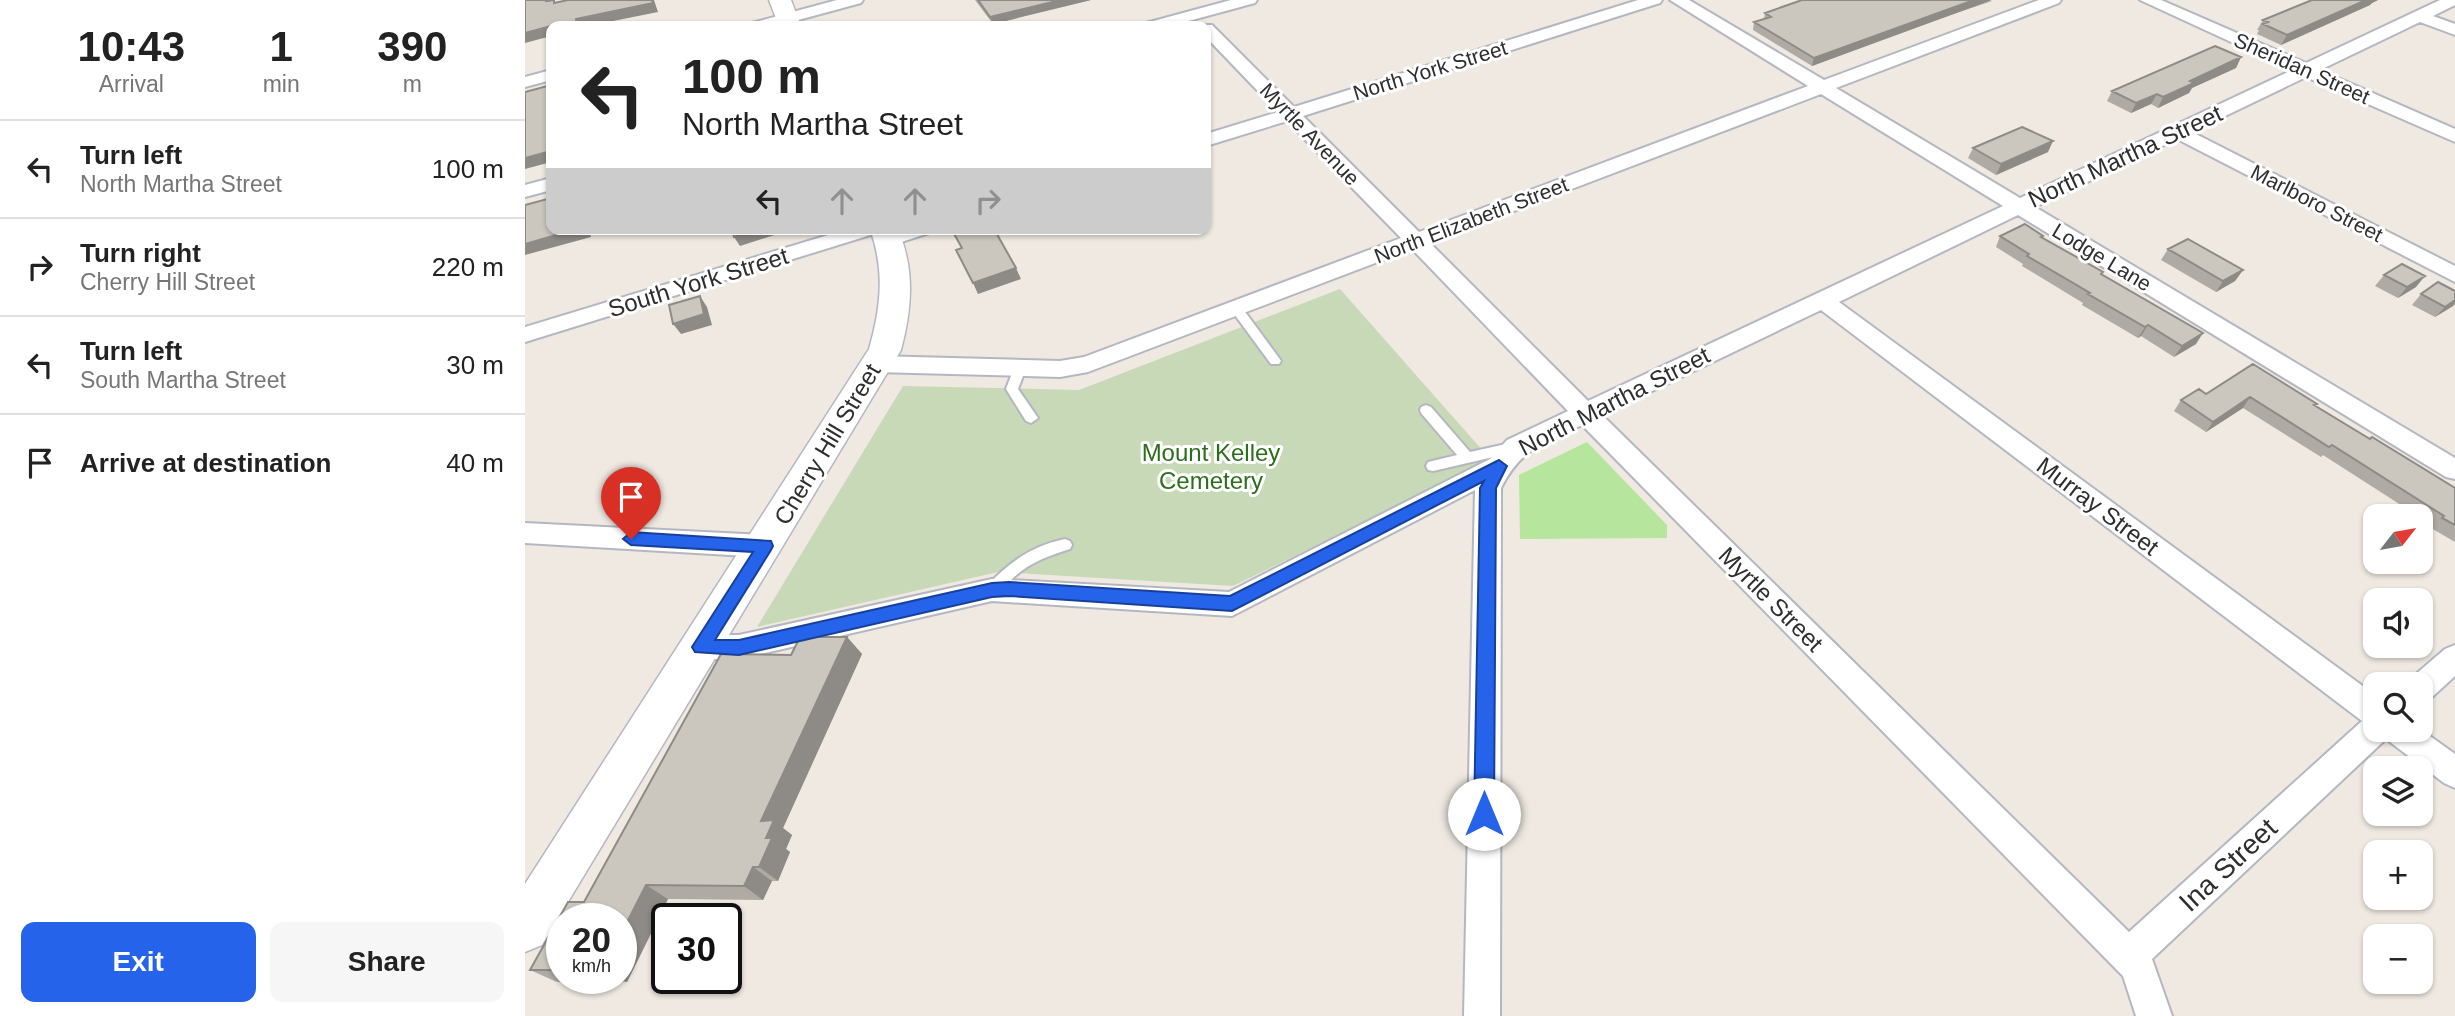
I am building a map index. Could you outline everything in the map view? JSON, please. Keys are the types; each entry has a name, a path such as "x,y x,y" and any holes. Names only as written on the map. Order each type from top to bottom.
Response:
{"street":[{"path":"786,15 855,0"},
{"name":"Myrtle Avenue","path":"1178,0 1199,21"},
{"path":"1205,21 1249,0"},
{"name":"North York Street","path":"1211,138 1654,0"},
{"name":"Lodge Lane","path":"1678,0 2455,470"},
{"name":"North Elizabeth Street","path":"876,364 1078,367 2053,0"},
{"name":"Sheridan Street","path":"2148,0 2455,136"},
{"name":"North Martha Street","path":"701,647 739,647 992,590 1232,604 1585,413 2453,0"},
{"path":"2419,16 2455,30"},
{"name":"Myrtle Avenue","path":"1211,33 1415,241"},
{"path":"525,82 546,76"},
{"name":"Marlboro Street","path":"2178,132 2455,275"},
{"path":"525,191 546,185"},
{"name":"South York Street","path":"525,335 880,235"},
{"name":"Cherry Hill Street","path":"525,928 885,350 897,301 891,235"},
{"name":"Myrtle Street","path":"1415,241 2129,956"},
{"name":"Murray Street","path":"1822,300 2363,704"},
{"path":"1482,1016 1488,488 1508,456"},
{"path":"525,533 765,546"},
{"path":"2433,677 2455,658"},
{"name":"Ina Street","path":"2129,956 2363,740"},
{"path":"2413,742 2455,773"},
{"path":"2129,956 2137,966 2154,1016"}],"lane":[{"path":"1236,309 1275,361"},
{"path":"1020,368 1012,389 1031,418"},
{"path":"1426,410 1467,458"},
{"path":"1433,466 1467,458 1508,456"},
{"path":"992,590 1008,573 1044,548 1065,545"}],"green space":[{"name":"Mount Kelley Cemetery","path":"1340,289 1491,460 1233,586 998,572 757,627 903,386 1079,390"},
{"path":"1587,442 1667,525 1667,538 1520,539 1519,475"}],"building":[{"path":"525,0 554,0 554,3 568,0 652,0 653,3 576,21 546,21 546,27 525,33"},
{"path":"978,0 1061,0 990,17"},
{"path":"1802,0 1974,0 1814,58 1754,22 1771,17 1765,13"},
{"path":"2312,0 2366,0 2287,35 2263,24 2268,22 2263,20"},
{"path":"2215,46 2241,57 2163,97 2157,94 2136,103 2112,91"},
{"path":"546,86 546,152 525,158 525,92"},
{"path":"2022,127 2053,141 2001,164 1973,148"},
{"path":"546,199 546,235 556,235 525,244 525,205"},
{"path":"2025,224 2043,236 2041,237 2103,272 2101,274 2203,333 2182,346 2088,294 2090,293 2027,256 2029,254 2000,236"},
{"path":"955,235 997,235 1016,268 973,283 956,250 962,248"},
{"path":"2188,239 2243,270 2223,281 2168,249"},
{"path":"2402,264 2425,276 2407,287 2384,275"},
{"path":"2438,282 2455,291 2455,300 2445,307 2421,294"},
{"path":"700,296 704,314 673,324 669,305"},
{"path":"2253,364 2317,404 2314,405 2455,488 2455,525 2442,518 2444,516 2433,509 2433,504 2425,504 2250,397 2213,422 2181,400 2199,389 2206,394"},
{"path":"800,637 847,637 761,821 774,820 766,838 772,838 759,867 753,867 744,886 646,885 637,903 567,903 584,902 721,654 791,655"},
{"path":"546,941 546,970 530,970"}],"route":[{"path":"631,539 765,546 701,647 739,647 992,590 1186,599 1232,604 1499,466 1488,488 1484,814"}]}
